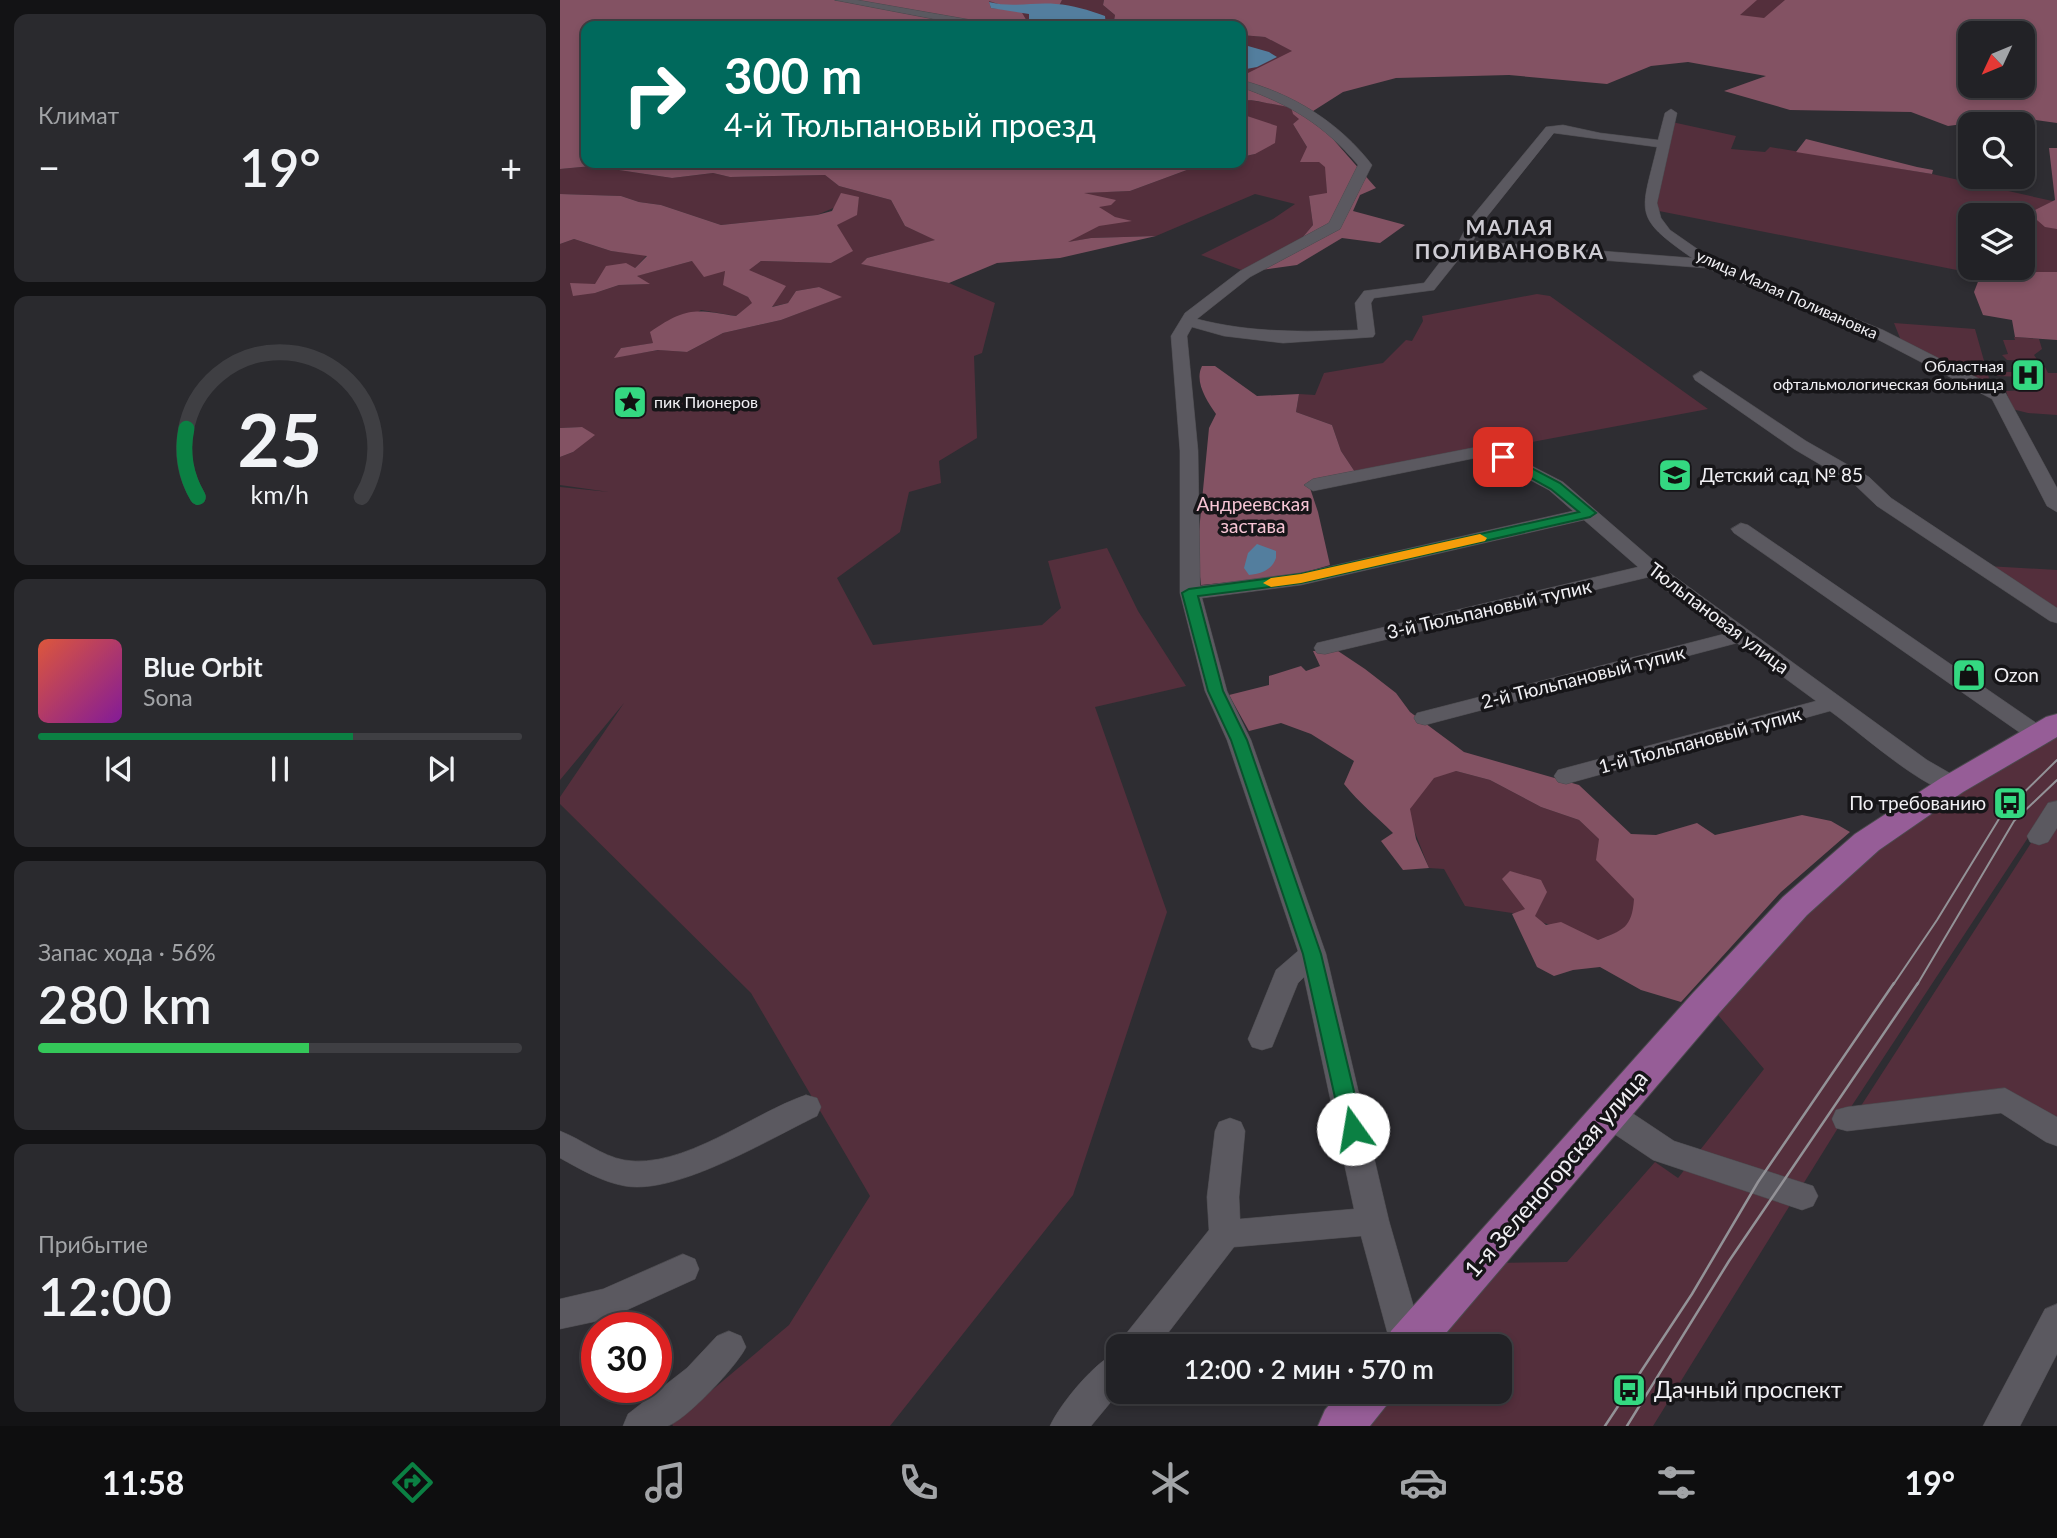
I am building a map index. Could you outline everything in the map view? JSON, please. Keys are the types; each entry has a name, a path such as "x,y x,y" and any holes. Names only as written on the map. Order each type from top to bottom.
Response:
{"main road":[{"name":"1-я Зеленогорская улица","path":"1417,1334 1706,1003 1795,906 1867,842 1952,785 2047,729"},
{"path":"1341,1426 1359,1404"}],"street":[{"path":"840,0 960,21"},
{"path":"1187,321 1245,274 1335,226 1364,171 1365,164 1325,121 1297,104 1246,85"},
{"name":"улица Малая Поливановка","path":"1671,114 1650,210 1665,233 1711,265 1877,333 1999,396 2057,506"},
{"path":"1464,244 1468,231 1478,216 1506,187 1550,130 1563,129 1600,137 1664,144"},
{"path":"1187,321 1224,331 1273,338 1349,337 1367,334 1363,303 1369,294 1429,287 1458,248 1464,244 1711,265"},
{"name":"1-я Зеленогорская улица","path":"1187,321 1179,337 1189,451 1189,593 1216,691 1239,740 1312,954 1373,1222 1404,1334"},
{"path":"1701,376 1800,445 1862,481 1884,502 2057,617"},
{"name":"Тюльпановая улица","path":"1313,485 1488,450 1556,486 1653,570 1919,765 1952,785"},
{"path":"1189,593 1301,579 1590,513"},
{"path":"1741,529 2047,729"},
{"name":"3-й Тюльпановый тупик","path":"1325,648 1653,570"},
{"name":"2-й Тюльпановый тупик","path":"1426,718 1741,636"},
{"name":"1-й Тюльпановый тупик","path":"1566,776 1835,703"},
{"path":"2039,836 2057,809"},
{"path":"1262,1039 1286,977 1312,954"},
{"path":"1847,1119 2005,1100 2057,1133"},
{"path":"560,1144 626,1173 661,1172 806,1107"},
{"path":"1609,1114 1664,1151 1802,1196"},
{"path":"1146,1334 1225,1234 1223,1197 1230,1131"},
{"path":"1225,1234 1373,1222"},
{"path":"560,1314 607,1304 683,1269"},
{"path":"2001,1426 2057,1320"},
{"path":"641,1426 699,1380 729,1347"},
{"path":"1069,1426 1106,1381"}],"shaded area":[{"path":"988,0 1001,5 1059,6 1062,0 1104,0 1103,5 1115,15 1114,21 1023,21 991,8"},
{"path":"1719,0 1846,0 1825,25 1717,14"},
{"path":"1246,35 1265,37 1293,51 1246,82"},
{"path":"1246,100 1291,107 1300,119 1293,124 1307,147 1326,167 1327,194 1309,196 1313,225 1286,257 1244,271 1201,255 1273,219 1295,204 1255,194 1156,236 1091,238 1064,243 1078,193 1130,191 1192,168 1246,168 1246,156 1255,154"},
{"path":"1672,122 1736,136 1731,149 1765,152 1770,147 1932,174 1958,180 1958,189 1999,189 2057,202 2057,273 2035,273 2035,203 1958,203 1958,270 1654,210"},
{"path":"605,168 672,178 713,173 730,177 825,175 839,186 891,200 905,226 936,240 867,258 862,264 949,283 995,303 982,353 974,356 977,438 939,461 941,483 909,492 900,532 837,578 873,645 1042,625 1061,608 1048,561 1107,548 1138,611 1186,686 1095,707 1167,912 1073,1195 890,1426 673,1426 672,1424 789,1325 870,1196 751,993 560,804 560,797 624,703 560,780 560,487 609,492 560,485 560,457 573,452 582,427 560,428 560,244 574,239 611,251 647,255 635,268 595,293 619,285 648,284 636,276 692,261 725,271 724,285 748,297 753,303 736,316 701,310 654,343 621,348 615,357 659,350 687,352 723,333 781,320 841,297 819,287 796,291 788,303 770,307 748,270 761,261 831,263 852,251 836,224 856,215 859,197 817,215 721,225 661,205 621,196 560,194 560,169"},
{"path":"1537,294 1550,296 1708,409 1357,475 1341,451 1332,425 1296,412 1299,394 1315,395 1324,373 1383,363 1406,340 1412,341 1423,321 1422,316"},
{"path":"1894,323 1975,329 1992,389 1902,343"},
{"path":"2014,337 2039,339 2042,349 2034,355 2039,362 2007,360 2002,355 2008,354 2003,340 2015,340"},
{"path":"2011,367 2045,367 2048,373 2057,373 2057,415 2012,409 2006,391 2032,390 2024,377 1997,376 1995,372 2013,372"},
{"path":"1987,566 2057,570 2057,614"},
{"path":"2057,732 2057,804 2037,824 1851,1107 1653,1426 1356,1426 1374,1404 1512,1404 1512,1334 1431,1334 1493,1263 1567,1262 1655,1162 1678,1178 1764,1069 1713,1009 1874,846"},
{"path":"1456,771 1490,780 1541,807 1579,820 1657,893 1621,931 1598,940 1512,913 1465,906 1444,869 1429,868 1410,820 1410,809 1423,773"},
{"path":"2057,817 2057,1133 2005,1100 1859,1109 2031,843 2044,834"}],"green space":[{"path":"560,0 1062,0 1059,6 1001,5 989,1 991,8 1021,11 1027,21 581,21 581,167 560,169"},
{"path":"1104,0 1757,0 1740,15 1764,18 1785,0 2057,0 2057,123 2035,120 2035,112 1958,112 1958,125 1948,126 1911,112 1790,110 1724,91 1766,76 1688,62 1651,66 1607,84 1509,75 1396,78 1343,92 1310,113 1376,188 1360,195 1353,211 1405,225 1380,243 1342,238 1297,265 1261,270 1286,257 1313,225 1309,196 1327,193 1325,167 1319,162 1300,162 1307,147 1293,124 1299,119 1293,114 1291,107 1246,100 1246,74 1292,51 1265,37 1246,35 1246,21 1114,21 1115,15 1103,5"},
{"path":"1246,116 1277,126 1275,143 1246,156"},
{"path":"1806,139 1933,170 1932,174 1796,152"},
{"path":"2049,148 2057,148 2057,229 2045,227 2035,218 2035,210 2055,200"},
{"path":"605,168 1192,168 1130,191 1084,193 1116,200 1111,205 1099,207 1115,217 1132,221 1099,226 1068,242 1091,238 1156,236 1060,258 997,263 949,283 861,264 867,258 935,240 905,226 891,200 839,186 825,175 730,177 713,173 672,178"},
{"path":"841,193 859,197 857,215 837,225 853,251 831,263 761,261 749,270 786,286 772,307 788,303 796,291 819,287 842,297 781,320 723,333 687,352 658,350 614,358 621,348 653,343 650,332 682,314 700,311 736,316 752,303 748,297 723,285 725,271 704,277 692,261 637,276 650,284 619,285 595,293 573,296 570,283 595,284 606,266 626,263 635,268 647,256 611,251 574,239 560,244 560,194 621,196 661,205 721,225 832,211"},
{"path":"2057,272 2057,340 2015,337 2012,320 1983,315 1974,292 1979,280 2035,280 2035,273"},
{"name":"Андреевская застава","path":"1202,366 1215,366 1257,396 1299,394 1296,412 1332,425 1341,451 1357,475 1308,482 1330,565 1292,576 1201,585 1197,552 1209,428 1216,414 1201,385"},
{"path":"582,427 595,435 573,452 560,457 560,428"},
{"path":"1313,651 1338,651 1365,669 1396,693 1410,712 1464,752 1579,785 1631,834 1656,835 1697,823 1715,835 1802,815 1831,821 1850,832 1781,892 1681,1002 1641,990 1600,967 1573,970 1554,976 1537,967 1512,914 1525,909 1502,879 1510,871 1541,880 1547,892 1535,916 1546,925 1561,922 1598,940 1607,937 1625,927 1631,916 1634,899 1596,860 1599,839 1579,820 1541,807 1490,780 1456,771 1434,778 1410,809 1416,839 1429,868 1403,870 1381,841 1393,833 1344,784 1354,761 1311,734 1281,723 1249,731 1229,695 1269,685 1269,676 1301,666 1306,671 1320,666"}],"water":[{"path":"989,2 1006,5 1056,4 1105,16 1106,21 1029,21 1029,14 991,8"},
{"path":"1246,45 1277,57 1246,69"},
{"path":"1257,544 1276,551 1276,558 1266,571 1249,575 1244,568 1248,553"}],"tram line":[{"path":"1893,985 1937,920 2002,814 2057,760"},
{"path":"1917,985 2014,821 2057,780"},
{"path":"1605,1426 1692,1294 1758,1182 1894,983"},
{"path":"1627,1426 1729,1261 1918,983"}],"slow traffic":[{"path":"1271,583 1301,579 1480,538"}],"place":[{"name":"Областная офтальмологическая больница","path":"2028,375"},
{"name":"пик Пионеров","path":"630,402"},
{"name":"Детский сад № 85","path":"1675,475"},
{"name":"Ozon","path":"1969,675"},
{"name":"По требованию","path":"2010,803"},
{"name":"Дачный проспект","path":"1629,1390"}],"district":[{"name":"МАЛАЯ ПОЛИВАНОВКА","path":"1510,240"}],"route":[{"path":"1353,1129 1312,954 1239,740 1216,691 1189,593 1301,579 1590,513 1556,486 1503,457"}]}
